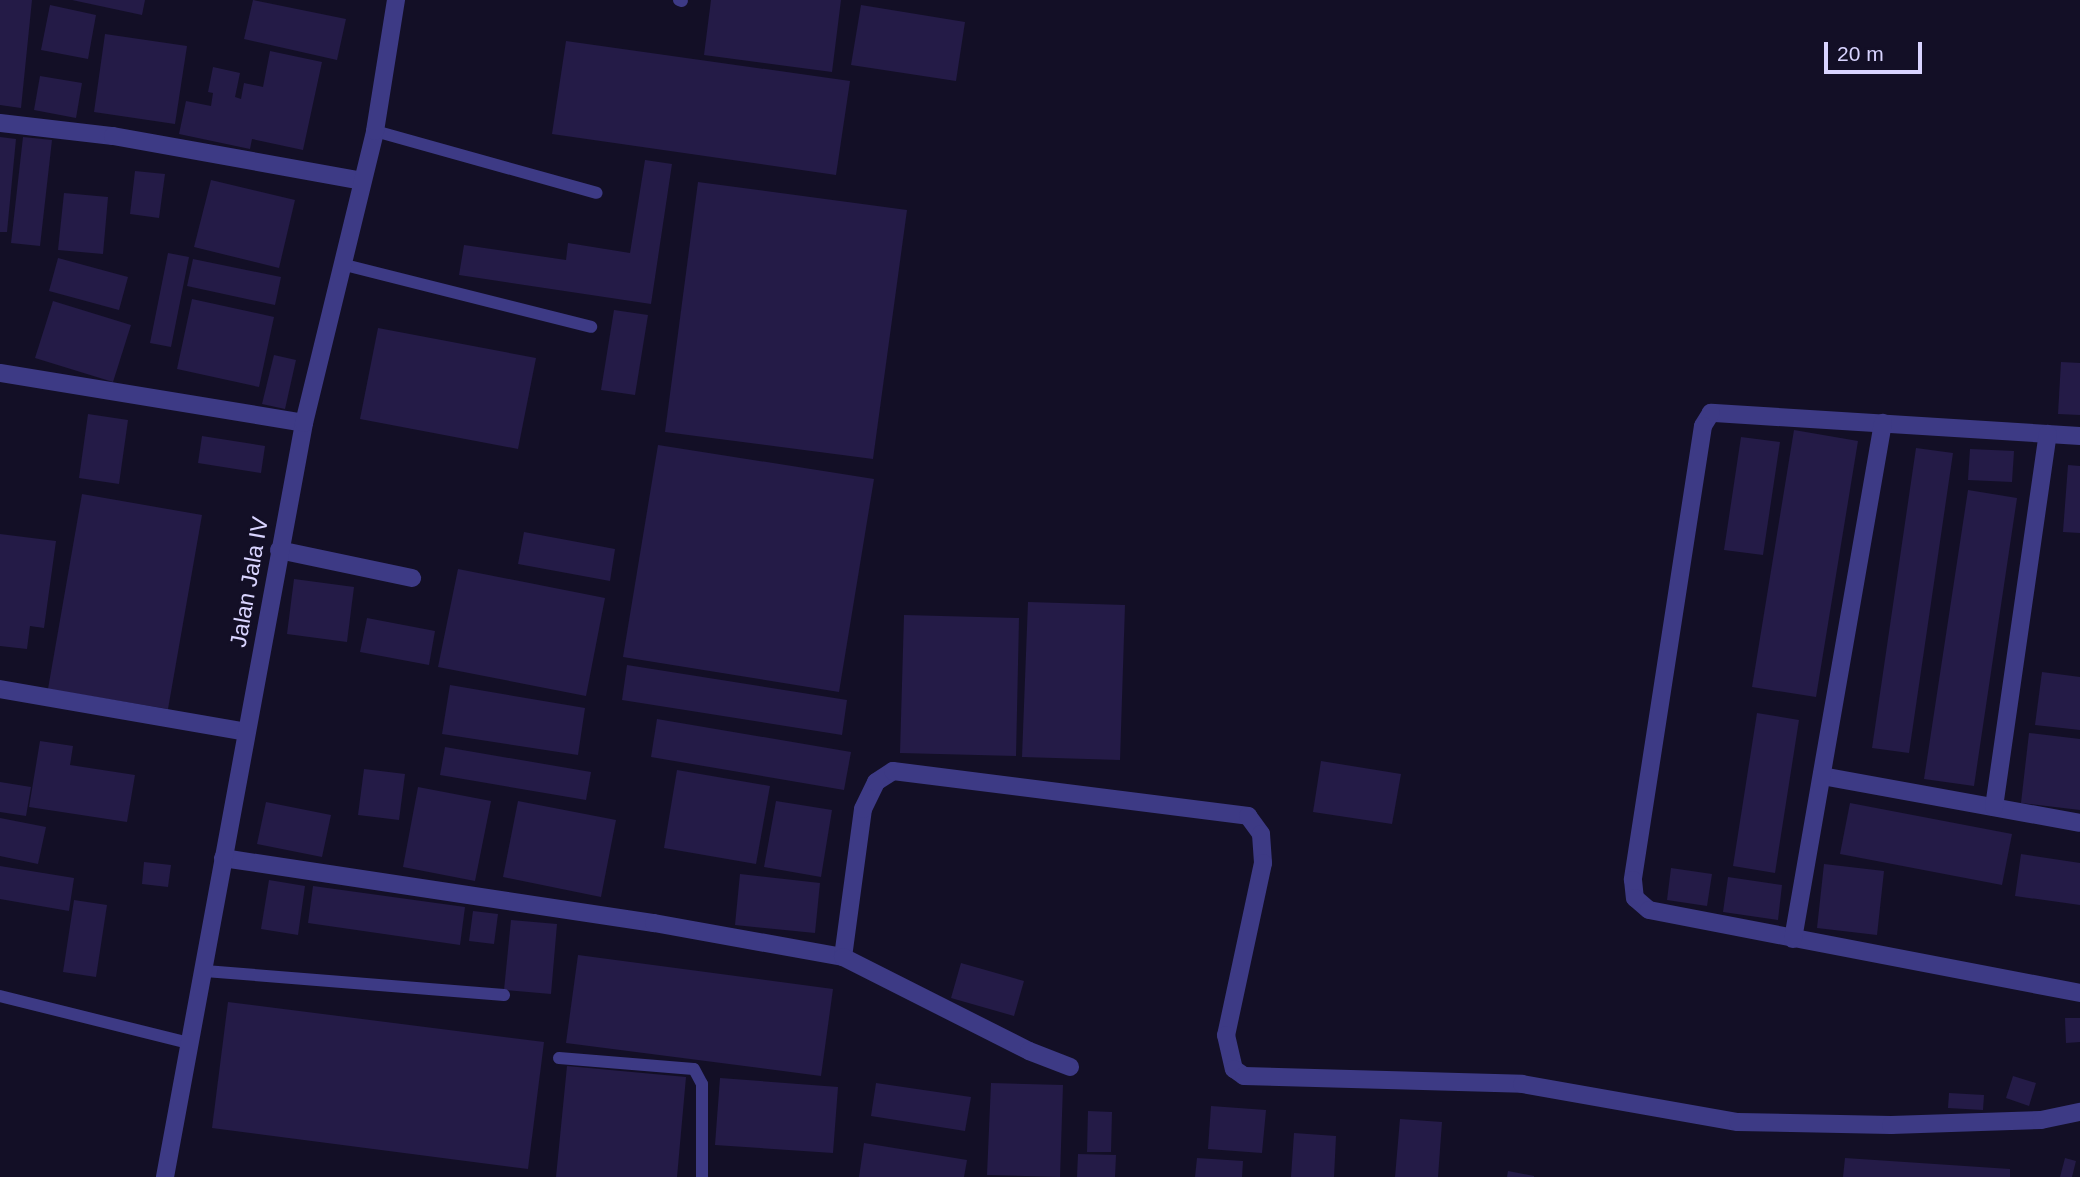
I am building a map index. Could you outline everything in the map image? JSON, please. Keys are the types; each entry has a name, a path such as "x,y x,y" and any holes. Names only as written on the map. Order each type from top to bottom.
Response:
{"street":[{"name":"Jalan Jala IV","path":"165,1177 205,971 279,550 304,423 375,131 396,0"},
{"path":"0,123 113,136 362,181"},
{"path":"0,373 304,423"},
{"path":"2080,436 1729,411 1711,413 1703,426 1633,880 1635,898 1649,910 2080,993"},
{"path":"1793,939 1883,424"},
{"path":"1994,807 2048,434"},
{"path":"279,550 412,578"},
{"path":"0,689 246,732"},
{"path":"843,957 863,809 876,782 893,771 934,776 1248,816 1255,822 1264,845 1263,863 1226,1035 1234,1069 1244,1076 1522,1084 1738,1122 1891,1125 2041,1120 2080,1112"},
{"path":"1822,776 2080,823"},
{"path":"223,858 654,923 843,957 1029,1051 1070,1067"}],"lane":[{"path":"375,131 597,193"},
{"path":"341,264 591,327"},
{"path":"205,971 504,995"},
{"path":"0,996 189,1043"},
{"path":"559,1058 694,1069 702,1084 702,1177"}],"building":[{"path":"0,0 32,0 21,108 0,105"},
{"path":"72,0 145,0 142,15"},
{"path":"253,0 346,19 337,60 244,39"},
{"path":"711,0 841,0 832,72 704,55"},
{"path":"50,5 96,15 88,59 41,50"},
{"path":"861,5 965,22 956,81 851,65"},
{"path":"105,34 187,46 175,124 94,112"},
{"path":"566,41 850,81 836,175 552,134"},
{"path":"270,51 322,62 303,150 252,139 250,149 179,134 186,101 211,106 213,93 208,92 213,67 240,73 235,97 241,99 244,83 263,87"},
{"path":"40,76 82,83 76,118 34,110"},
{"path":"0,137 16,139 7,232 0,232"},
{"path":"23,137 52,140 40,246 11,243"},
{"path":"645,160 672,164 651,304 459,275 464,245 566,260 568,243 630,253"},
{"path":"135,171 165,174 159,218 130,214"},
{"path":"211,180 295,200 279,268 194,247"},
{"path":"698,182 907,210 873,459 665,432"},
{"path":"64,193 108,197 103,254 58,250"},
{"path":"168,253 189,257 171,347 150,343"},
{"path":"58,258 128,277 119,310 49,291"},
{"path":"193,259 281,277 275,305 187,286"},
{"path":"192,299 274,317 259,387 177,369"},
{"path":"53,301 131,325 113,382 35,358"},
{"path":"614,310 648,315 635,395 601,390"},
{"path":"378,328 536,358 518,449 360,419"},
{"path":"274,355 296,360 285,409 262,404"},
{"path":"2061,362 2080,363 2080,415 2058,414"},
{"path":"88,414 128,420 119,484 79,478"},
{"path":"1794,430 1858,441 1816,697 1752,687"},
{"path":"202,436 265,446 261,473 198,463"},
{"path":"1741,437 1780,442 1763,555 1724,550"},
{"path":"658,445 874,479 839,692 623,657"},
{"path":"1916,448 1953,453 1909,753 1872,748"},
{"path":"1970,449 2014,451 2012,482 1968,480"},
{"path":"2068,465 2080,466 2080,533 2063,532"},
{"path":"1968,490 2017,498 1974,786 1924,779"},
{"path":"82,494 202,515 168,709 48,689"},
{"path":"524,532 615,549 610,581 518,564"},
{"path":"0,534 56,541 44,628 30,626 27,649 0,646"},
{"path":"458,569 605,598 586,696 438,667"},
{"path":"294,579 354,587 347,642 287,634"},
{"path":"1028,602 1125,605 1120,760 1022,757"},
{"path":"904,615 1019,618 1016,756 900,753"},
{"path":"367,618 435,631 429,665 360,652"},
{"path":"627,665 847,700 842,735 622,700"},
{"path":"2042,672 2080,677 2080,730 2035,725"},
{"path":"450,685 585,708 578,755 442,734"},
{"path":"1757,713 1799,720 1775,873 1733,866"},
{"path":"657,719 851,752 844,790 651,757"},
{"path":"2029,733 2080,739 2080,810 2021,803"},
{"path":"40,741 73,746 70,765 135,775 127,822 29,807"},
{"path":"445,747 591,772 586,800 440,775"},
{"path":"1321,761 1401,774 1392,824 1313,812"},
{"path":"364,769 405,774 399,820 358,815"},
{"path":"677,770 770,786 756,864 664,848"},
{"path":"0,782 31,787 26,816 0,812"},
{"path":"418,787 491,801 475,881 403,867"},
{"path":"518,801 616,820 601,897 503,877"},
{"path":"776,801 832,810 821,877 764,867"},
{"path":"266,802 331,815 322,857 257,844"},
{"path":"1850,803 2012,834 2002,885 1840,854"},
{"path":"0,818 46,827 38,864 0,856"},
{"path":"2021,854 2080,863 2080,905 2015,896"},
{"path":"144,862 171,865 168,887 142,884"},
{"path":"1824,864 1884,871 1877,935 1817,928"},
{"path":"0,866 74,878 69,911 0,899"},
{"path":"1671,868 1712,874 1707,906 1667,900"},
{"path":"740,874 820,883 815,933 735,925"},
{"path":"1728,877 1782,885 1778,920 1723,912"},
{"path":"269,880 305,886 298,935 261,929"},
{"path":"313,886 465,907 460,945 308,923"},
{"path":"74,900 107,905 96,977 63,972"},
{"path":"473,911 498,914 494,944 469,941"},
{"path":"511,920 557,924 551,994 504,990"},
{"path":"578,955 833,989 821,1076 566,1043"},
{"path":"961,963 1024,981 1014,1016 951,998"},
{"path":"228,1002 544,1042 528,1169 212,1128"},
{"path":"2065,1018 2080,1018 2080,1042 2066,1043"},
{"path":"567,1066 686,1077 677,1177 556,1177"},
{"path":"2013,1076 2036,1083 2029,1106 2006,1098"},
{"path":"720,1078 838,1087 833,1153 715,1145"},
{"path":"876,1083 971,1097 965,1131 871,1116"},
{"path":"991,1083 1063,1085 1060,1177 987,1175"},
{"path":"1949,1093 1984,1095 1983,1110 1948,1108"},
{"path":"1211,1106 1266,1110 1262,1153 1208,1149"},
{"path":"1088,1111 1112,1112 1111,1152 1087,1152"},
{"path":"1400,1119 1442,1122 1438,1177 1395,1177"},
{"path":"1294,1133 1336,1136 1334,1177 1291,1177"},
{"path":"864,1143 967,1160 964,1177 859,1177"},
{"path":"1078,1154 1116,1155 1115,1177 1077,1177"},
{"path":"1197,1158 1243,1161 1242,1177 1195,1177"},
{"path":"1845,1158 2010,1169 2010,1177 1843,1177"},
{"path":"2065,1158 2076,1161 2072,1177 2060,1177"},
{"path":"1508,1171 1534,1176 1534,1177 1507,1177"}]}
